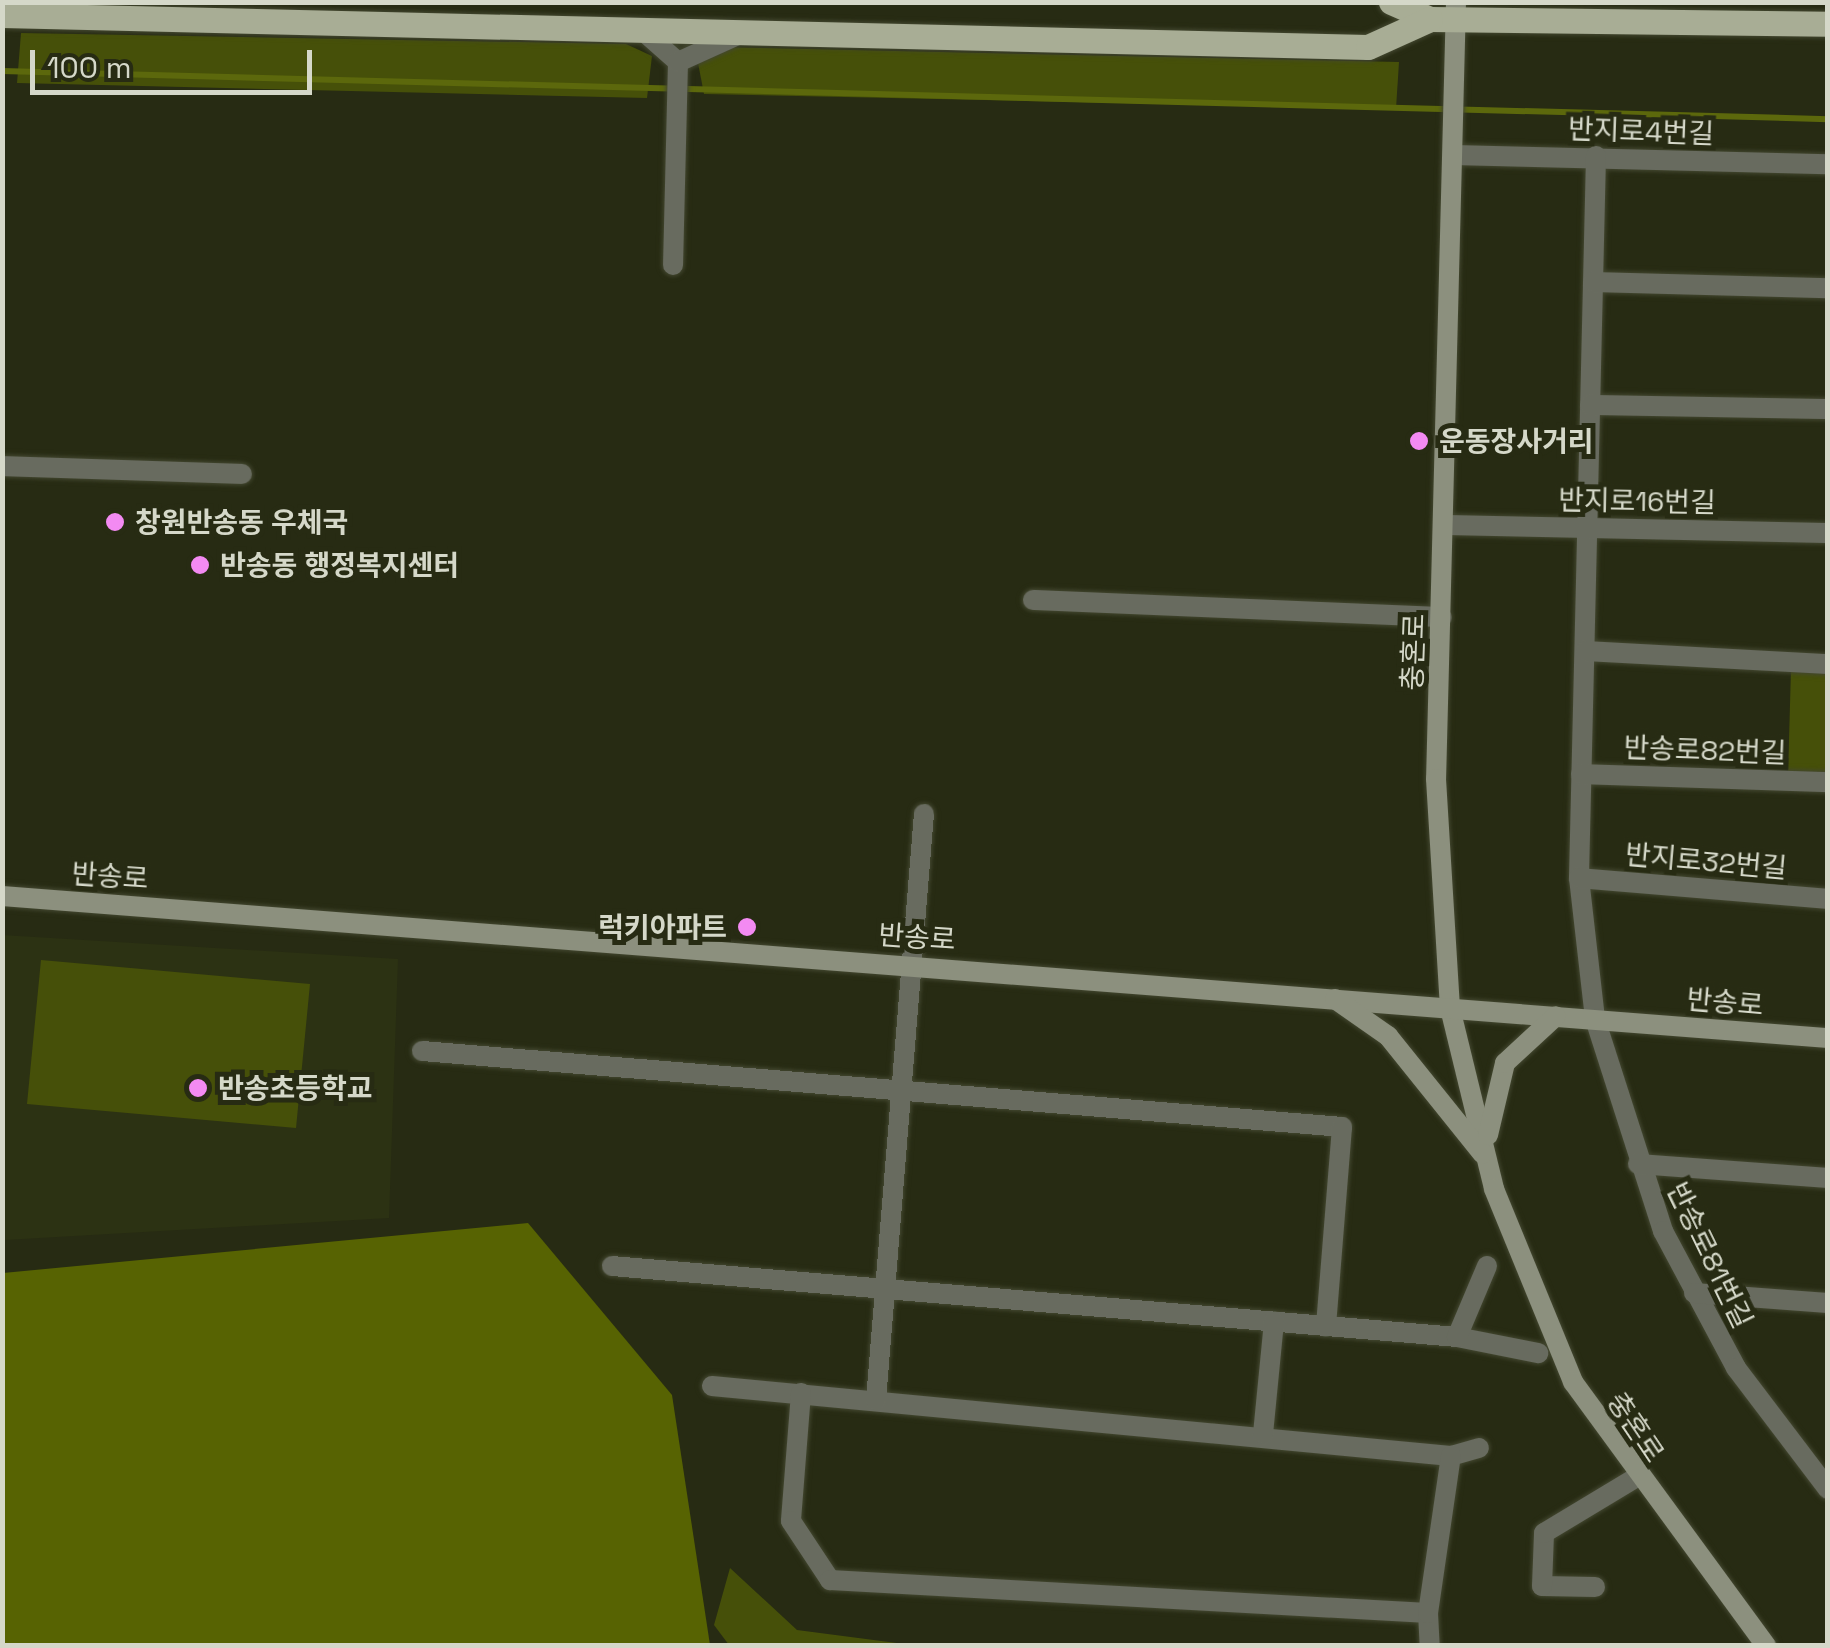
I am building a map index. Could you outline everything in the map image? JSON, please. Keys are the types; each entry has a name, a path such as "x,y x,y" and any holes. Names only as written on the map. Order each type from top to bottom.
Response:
{"main road":[{"path":"1390,2 1430,19"},
{"path":"2,16 754,27 1368,47 1456,11 1828,24"},
{"name":"충혼로","path":"1456,11 1436,779 1450,1008 1486,1157 1573,1382 1638,1477 1766,1646"},
{"name":"반송로","path":"2,896 1828,1038"},
{"name":"충혼로","path":"1333,998 1388,1036 1486,1157"},
{"name":"충혼로","path":"1486,1157 1494,1082 1518,1046 1556,1016"}],"street":[{"path":"678,62 754,27"},
{"path":"639,28 678,62 673,265"},
{"name":"반지로4번길","path":"1452,150 1828,164"},
{"path":"1596,156 1580,878 1596,1019"},
{"path":"1593,282 1828,288"},
{"path":"1590,405 1828,408"},
{"path":"2,466 242,474"},
{"name":"반지로16번길","path":"1445,524 1828,533"},
{"path":"1034,600 1442,617"},
{"path":"1586,652 1828,664"},
{"name":"반송로82번길","path":"1581,774 1828,782"},
{"path":"876,1400 924,814"},
{"name":"반지로32번길","path":"1580,878 1828,899"},
{"name":"반송로81번길","path":"1596,1019 1638,1164 1694,1293 1736,1368 1828,1489"},
{"path":"422,1051 1342,1126 1326,1326"},
{"path":"1638,1164 1828,1178"},
{"path":"612,1266 1458,1337 1538,1353"},
{"path":"1458,1337 1487,1266"},
{"path":"1694,1293 1828,1302"},
{"path":"1264,1434 1274,1322"},
{"path":"712,1386 1264,1434 1451,1456 1480,1448"},
{"path":"802,1394 791,1522 830,1580 1428,1613"},
{"path":"1430,1646 1428,1613 1451,1456"},
{"path":"1595,1587 1542,1586 1544,1534 1638,1477"}],"shaded area":[{"name":"반송초등학교","path":"2,935 398,959 389,1218 5,1240"}],"green space":[{"path":"21,33 626,44 652,56 647,98 17,83"},
{"path":"713,47 1399,62 1396,109 704,94 698,63"},
{"path":"1791,669 1827,669 1827,776 1788,776"},
{"path":"41,960 310,984 296,1128 27,1104"},
{"path":"528,1223 672,1395 710,1645 3,1645 3,1273"},
{"path":"730,1568 797,1630 912,1645 729,1645 714,1625"}],"waterway":[{"path":"2,71 1828,119"}],"place":[{"name":"운동장사거리","path":"1419,441"},
{"name":"창원반송동 우체국","path":"115,522"},
{"name":"반송동 행정복지센터","path":"200,565"},
{"name":"럭키아파트","path":"747,927"},
{"name":"반송초등학교","path":"198,1088"}]}
